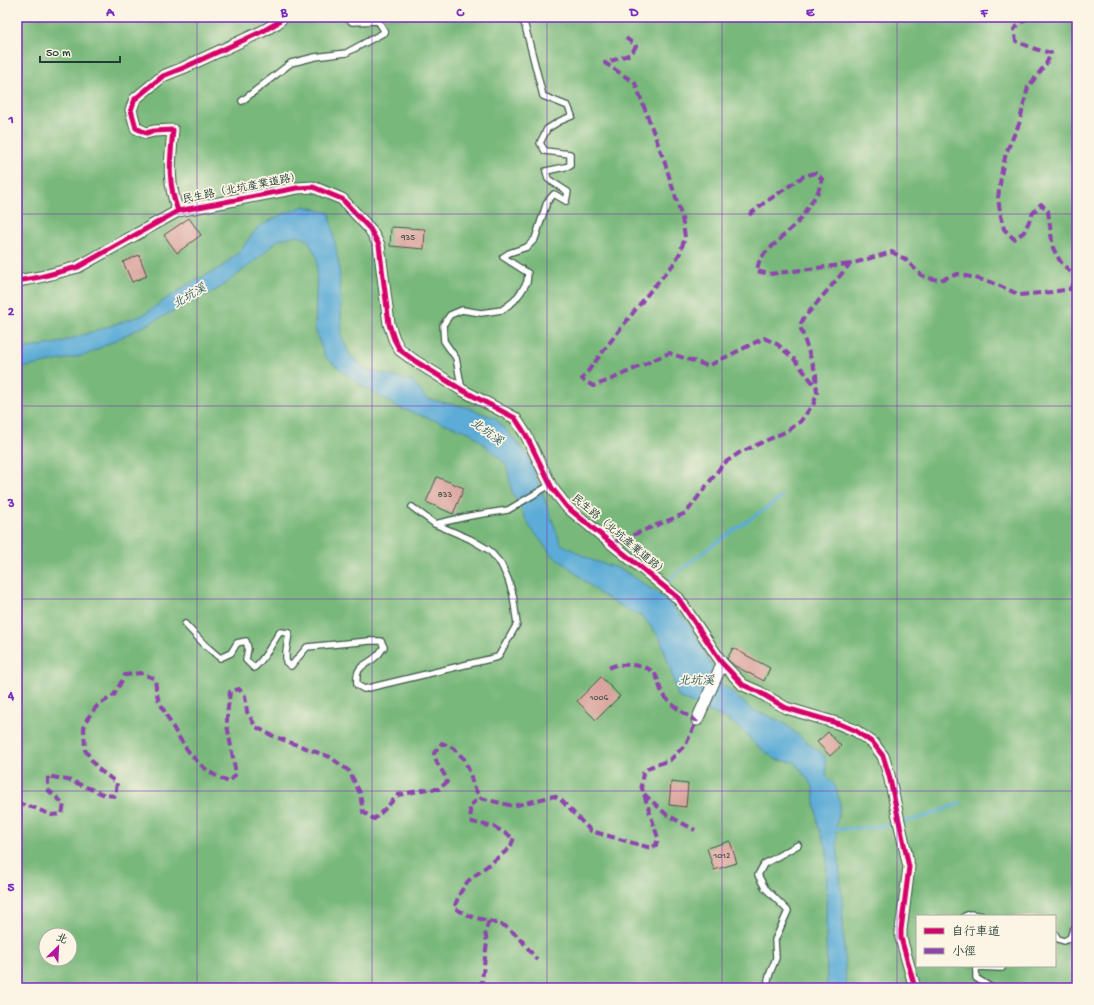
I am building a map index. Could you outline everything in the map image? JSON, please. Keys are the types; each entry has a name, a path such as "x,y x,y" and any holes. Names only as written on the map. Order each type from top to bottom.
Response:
{"street":[{"path":"178,212 170,181 173,130 146,133 136,128 131,110 135,99 163,76 263,31 277,23 283,17"},
{"name":"民生路（北坑產業道路）","path":"17,281 40,277 78,267 178,212 297,188 313,187 342,199 370,229 378,245 389,324 394,339 400,350 462,390 515,418 526,435 550,485 567,507 678,598 722,663 743,685 759,692 786,708 840,724 856,731 873,743 883,756 889,775 909,867 900,930 915,988"},
{"path":"697,720 722,664"}],"lane":[{"path":"242,101 291,63 346,52 385,32 378,21 352,22 346,17"},
{"path":"462,390 456,358 444,341 443,325 450,315 462,310 481,313 502,310 514,301 527,282 528,273 503,257 509,253 527,247 536,239 547,202 554,194 566,201 568,192 548,179 546,171 570,166 570,154 545,151 540,143 547,129 572,116 568,106 544,96 524,22 513,17"},
{"path":"435,524 470,516 508,510 550,485"},
{"path":"185,624 220,658 231,653 237,643 246,642 248,648 246,660 254,668 261,663 280,632 289,633 286,662 291,666 307,648 381,641 384,647 378,655 360,668 356,676 357,685 364,689 498,657 517,624 513,596 508,579 501,564 489,550 470,539 435,524 412,507"},
{"path":"766,988 776,958 775,940 788,911 765,888 758,876 764,864 798,845"},
{"path":"1056,936 1058,939 1064,941 1070,938 1073,930 1077,926"},
{"path":"992,988 976,978 976,967 1002,967"}],"green space":[{"path":"17,17 1077,17 1077,988 17,988"}],"water":[{"name":"北坑溪","path":"304,206 330,213 339,266 342,338 350,355 366,369 412,381 427,399 466,407 495,418 529,457 561,544 594,561 621,569 660,595 690,625 721,683 752,710 785,724 825,756 827,777 835,785 840,804 836,829 842,899 846,988 827,988 827,849 818,826 813,787 795,762 777,760 756,745 743,731 730,721 678,697 660,638 643,617 600,594 551,554 530,527 512,492 506,464 471,433 397,407 356,382 325,357 315,329 317,258 308,240 297,235 278,240 260,257 220,288 86,355 17,369 17,350 58,343 143,315 185,286 220,268 239,252 258,227 283,214"}],"building":[{"path":"189,218 201,235 177,253 164,235"},
{"path":"391,227 425,229 424,249 390,246"},
{"path":"139,255 147,276 132,282 123,262"},
{"path":"437,477 464,488 453,514 426,502"},
{"path":"733,648 770,668 764,681 735,666 727,659"},
{"path":"601,677 620,696 596,720 577,701"},
{"path":"828,732 841,746 830,756 817,742"},
{"path":"671,782 688,784 686,807 669,805"},
{"path":"730,841 737,863 714,870 707,848"}],"waterway":[{"path":"665,584 707,549 782,497"},
{"path":"902,822 924,817 961,803"},
{"path":"833,830 879,827 897,823"}],"marked path":[{"path":"611,544 686,513 723,464 739,453 787,431 800,422 814,403 817,393 816,374 800,326 803,319 850,264 892,252 905,259 921,275 928,278 940,280 958,274 991,282 1020,295 1070,289 1077,279 1060,261 1053,248 1048,211 1041,204 1033,213 1024,232 1014,239 1004,229 1000,212 998,198 1006,153 1019,124 1028,87 1046,64 1051,53 1035,49 1016,41 1014,29 1028,17"},
{"path":"626,38 636,46 631,54 605,63 635,83 664,160 682,218 685,237 680,253 672,266 651,290 582,379 593,386 669,353 708,366 764,338 777,344 794,359 817,388"},
{"path":"749,215 804,176 815,173 822,179 818,192 798,222 765,253 759,262 757,271 769,274 850,264"},
{"path":"609,668 616,665 632,665 643,667 652,671 655,674 666,698 678,709 696,721"},
{"path":"17,803 35,808 51,815 62,814 64,804 48,790 48,776 72,781 105,795 115,796 117,783 97,768 85,750 84,728 87,719 97,706 114,695 125,675 141,673 155,679 157,696 161,705 189,752 206,769 219,778 229,782 236,774 227,725 227,715 230,692 239,689 245,696 247,712 256,727 273,736 330,757 349,771 360,793 363,812 374,819 398,795 428,789 439,789 447,782 437,763 434,753 442,743 453,748 464,759 473,785 480,798"},
{"path":"481,988 487,942 485,932 489,921 472,917 454,908 460,893 468,881 510,848 514,838 494,827 472,822 469,806 480,798 513,806 554,796 560,799 591,831 651,848 656,845 658,838 641,785 643,773 650,767 670,760 686,744 697,720"},
{"path":"644,794 667,815 695,830"},
{"path":"489,921 505,926 519,937 537,960"}],"cycle path":[{"path":"178,211 172,190 170,171 173,130 146,133 136,128 131,110 135,99 163,76 263,31 277,23 283,17"},
{"path":"17,281 40,277 78,267 178,211 297,188 313,187 342,199 370,229 379,245 389,324 394,339 400,350 462,390 515,418 526,435 552,488 567,507 678,598 722,663 743,685 759,692 786,708 840,724 856,731 873,743 883,756 889,775 909,867 901,938 915,988"}]}
